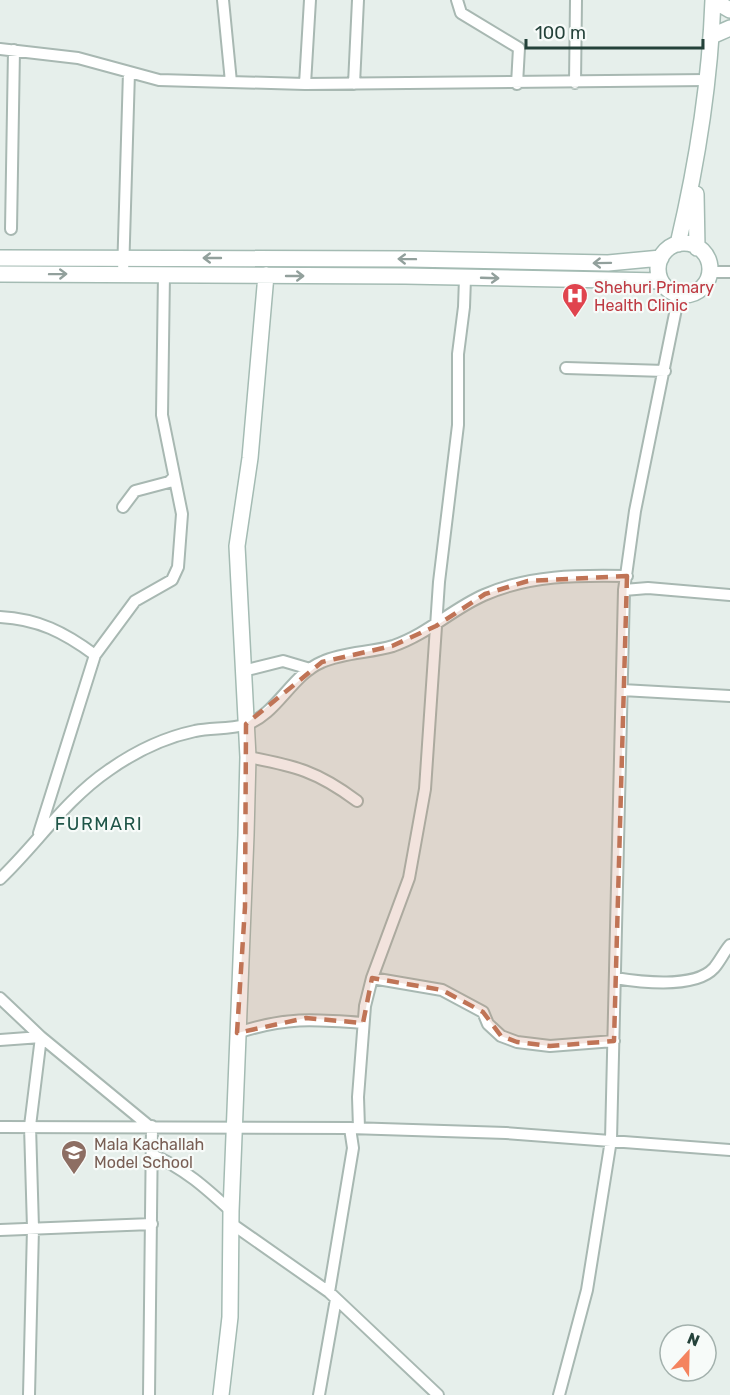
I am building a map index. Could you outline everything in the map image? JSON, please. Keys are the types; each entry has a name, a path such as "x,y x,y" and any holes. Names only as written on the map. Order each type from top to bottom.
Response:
{"main road":[{"path":"678,244 695,171 712,36 713,0 730,10"},
{"path":"712,36 730,28"},
{"path":"695,171 697,248"},
{"path":"678,244 697,248 707,258 710,272 708,279 699,290 679,294 672,292 661,281 658,273 661,258 665,252 678,244"},
{"path":"0,258 397,259 588,263 661,258"},
{"path":"0,274 266,275 661,281"},
{"path":"221,1395 230,1317 231,1217 237,1033 245,906 248,757 237,546 250,458 266,275"}],"street":[{"path":"223,0 231,82"},
{"path":"305,84 310,0"},
{"path":"354,84 358,0"},
{"path":"457,0 461,14 519,48 517,84"},
{"path":"575,83 576,0"},
{"path":"0,50 78,58 159,80 305,84 517,84 707,80"},
{"path":"10,229 14,50"},
{"path":"123,274 124,160 129,72"},
{"path":"710,272 730,272"},
{"path":"37,839 95,655 135,601 172,579 178,567 182,514 162,415 164,274"},
{"path":"319,1395 355,1128 363,1023 372,978 409,878 425,789 442,551 458,425 458,354 465,278"},
{"path":"559,1395 587,1290 611,1140 624,590 635,511 679,294"},
{"path":"566,368 665,371"},
{"path":"123,507 135,491 170,482 174,477"},
{"path":"0,879 74,798 107,771 153,742 195,732 246,724 269,710 310,669 322,662 392,646 436,626 485,594 528,581 571,575 627,576"},
{"path":"624,590 648,588 730,595"},
{"path":"0,617 23,618 54,628 95,655"},
{"path":"243,671 283,661 310,669"},
{"path":"622,690 730,696"},
{"path":"248,757 308,770 335,784 357,801"},
{"path":"615,978 648,983 692,979 713,968 730,945"},
{"path":"372,978 442,990 483,1012 488,1024 501,1036 517,1042 550,1046 615,1041"},
{"path":"0,998 41,1037 150,1126 152,1224 149,1395"},
{"path":"237,1033 261,1025 306,1018 363,1023"},
{"path":"0,1040 41,1037"},
{"path":"29,1395 33,1228 30,1126 41,1037"},
{"path":"0,1127 355,1128 729,1147"},
{"path":"152,1155 169,1162 196,1180 231,1217 333,1296 438,1395"},
{"path":"0,1230 152,1224"}],"highlighted area":[{"path":"627,576 614,1041 550,1046 517,1042 501,1036 483,1012 442,990 372,978 363,1023 306,1018 237,1033 245,907 246,724 322,662 392,646 436,626 485,594 528,581"}],"place":[{"name":"Shehuri Primary Health Clinic","path":"575,319"},
{"name":"Mala Kachallah Model School","path":"74,1176"}],"district":[{"name":"FURMARI","path":"99,824"}]}
